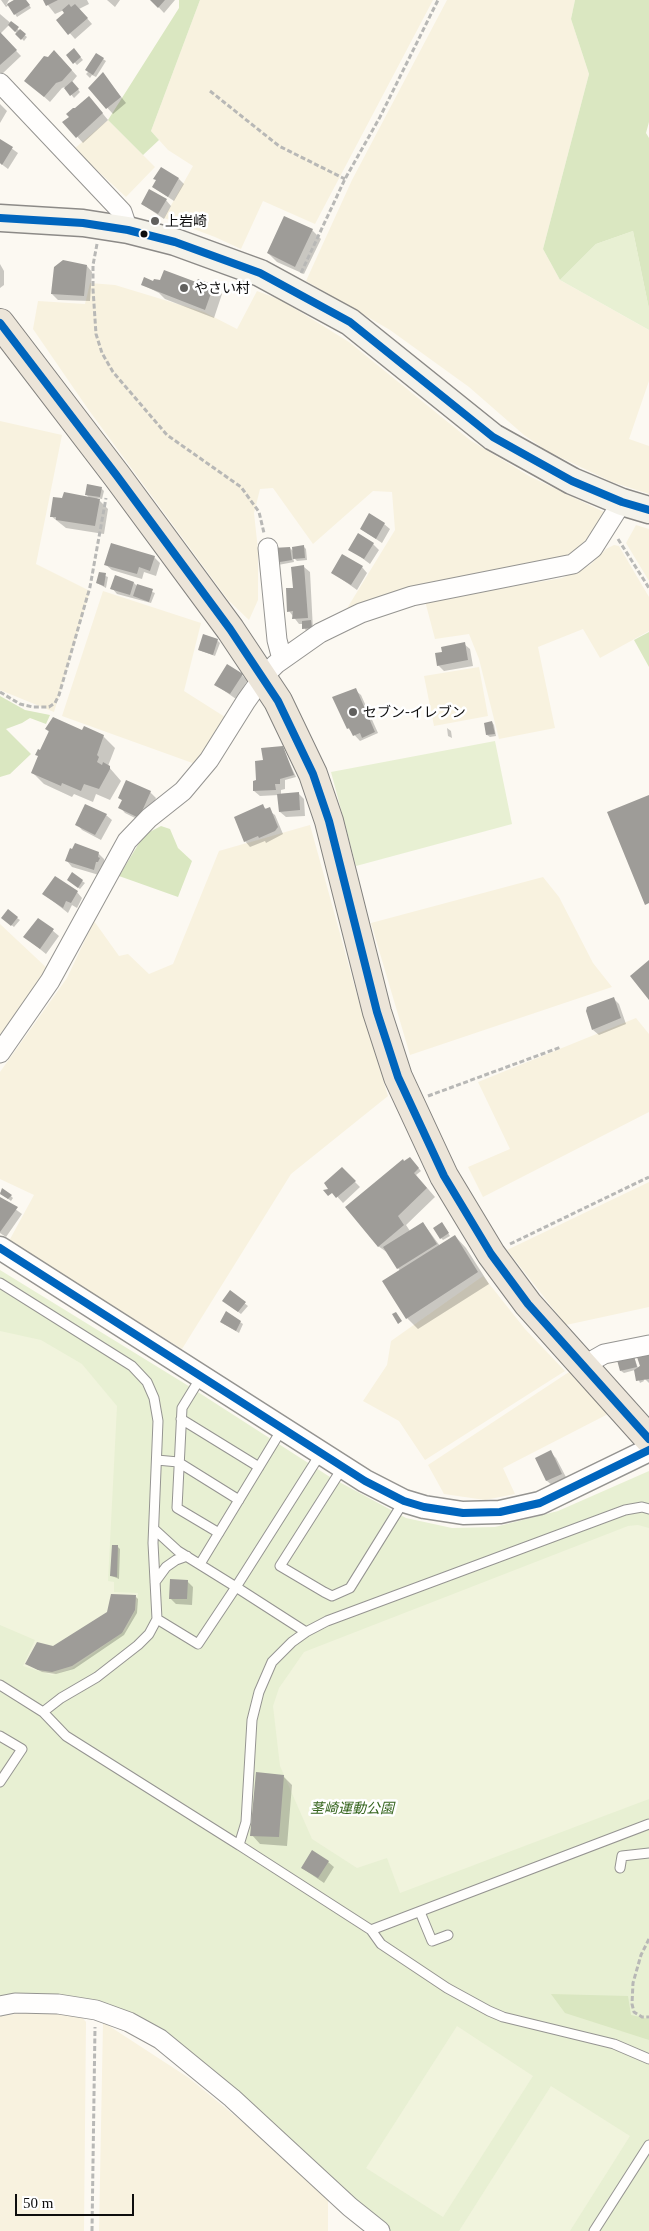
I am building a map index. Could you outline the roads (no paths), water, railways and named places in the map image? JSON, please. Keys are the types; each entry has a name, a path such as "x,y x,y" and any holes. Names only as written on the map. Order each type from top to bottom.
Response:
{"main road":[{"path":"0,218 44,220 128,230 175,242 260,272 350,322 493,437 572,481 622,502 649,510"},
{"path":"0,323 112,469 273,668 281,707 316,782 329,821 377,1012 398,1077 444,1176 492,1254 528,1304 649,1439"}],"street":[{"path":"0,82 122,212 128,230"},
{"path":"0,1054 50,981 127,841 149,818 183,791 204,766 273,668 320,633 361,612 412,596 573,564 593,548 622,502"},
{"path":"268,548 276,640 273,668"},
{"path":"0,1248 365,1481 404,1501 424,1508 462,1513 500,1512 540,1503 649,1450"},
{"path":"583,1366 604,1354 649,1345"},
{"path":"0,2006 15,2003 58,2004 96,2010 129,2022 160,2039 232,2098 350,2207 380,2231"}],"lane":[{"path":"0,1283 132,1366 148,1382 154,1398 158,1421 154,1529 157,1619 148,1634 138,1645 97,1678 61,1698 43,1712"},
{"path":"202,1377 182,1408 177,1508 219,1533"},
{"path":"181,1419 259,1467"},
{"path":"200,1564 283,1429"},
{"path":"157,1619 198,1644 321,1453"},
{"path":"156,1460 178,1462 239,1500"},
{"path":"343,1467 280,1566 324,1592 332,1596 350,1588 404,1501"},
{"path":"239,1845 246,1822 252,1720 259,1692 272,1662 306,1632 327,1621 625,1510 642,1507 649,1508"},
{"path":"154,1529 187,1556 306,1632"},
{"path":"155,1582 166,1567 176,1560 187,1556"},
{"path":"0,1685 43,1712 66,1736 370,1930 381,1944 447,1988 503,2017 614,2044 649,2059"},
{"path":"0,1736 22,1749 0,1782"},
{"path":"370,1930 649,1824"},
{"path":"620,1868 622,1856 649,1853"},
{"path":"420,1912 432,1940 448,1935"},
{"path":"594,2231 649,2145"}],"place":[{"name":"上岩崎","path":"155,221"},
{"name":"やさい村","path":"184,288"},
{"name":"セブン-イレブン","path":"353,712"}],"park label":[{"name":"茎崎運動公園","path":"352,1808"}]}
